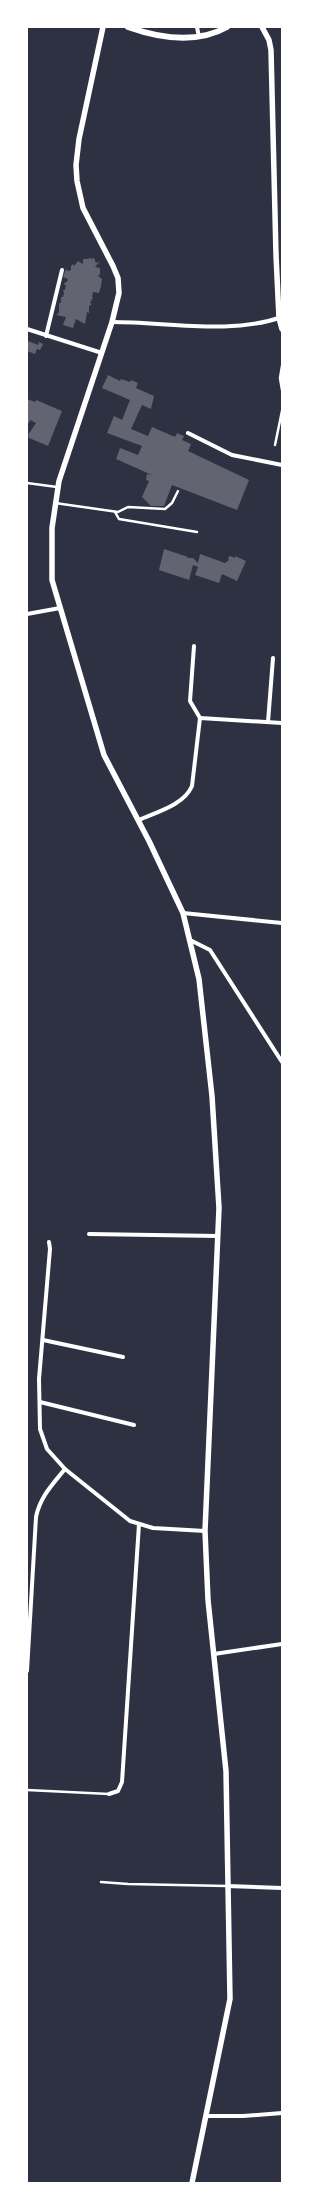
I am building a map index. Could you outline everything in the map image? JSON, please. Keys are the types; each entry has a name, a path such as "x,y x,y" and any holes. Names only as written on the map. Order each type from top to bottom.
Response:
{"main road":[{"path":"128,27 166,37 199,37 227,27"}],"street":[{"path":"103,27 79,139 76,165 78,186 83,208 118,278 119,292 112,322 58,487 51,544 52,575 60,608 79,666 104,755 139,820 183,913 199,979 212,1096 219,1208 205,1531 207,1593 226,1772 230,1999 192,2183"},
{"path":"197,27 199,37"},
{"path":"262,27 269,40 271,50 276,255 282,329"},
{"path":"44,336 62,270"},
{"path":"112,322 236,326 258,325 281,317"},
{"path":"27,330 102,353"},
{"path":"188,433 232,455 282,465"},
{"path":"27,614 60,608"},
{"path":"139,820 178,802 190,790 193,782 200,718 190,701 194,646"},
{"path":"268,722 274,658"},
{"path":"200,718 282,723"},
{"path":"183,913 282,923"},
{"path":"190,940 210,950 233,983 282,1062"},
{"path":"89,1234 218,1236"},
{"path":"49,1242 50,1249 44,1340 39,1379 42,1436 51,1455 64,1469 122,1516 139,1524 160,1529 205,1531"},
{"path":"44,1340 123,1357"},
{"path":"40,1402 134,1425"},
{"path":"27,1671 36,1517 39,1505 45,1494 64,1469"},
{"path":"109,1794 118,1790 122,1782 139,1524"},
{"path":"214,1654 282,1644"},
{"path":"227,1886 282,1888"},
{"path":"207,2116 243,2116 282,2113"}],"lane":[{"path":"282,366 280,378 282,390"},
{"path":"275,445 282,411"},
{"path":"27,483 58,487"},
{"path":"55,503 114,512 128,507 165,509 172,503 178,492"},
{"path":"114,512 119,519 197,532"},
{"path":"27,1790 109,1794"},
{"path":"101,1882 227,1886"}],"building":[{"path":"89,257 91,259 94,258 96,263 100,261 95,267 100,268 100,274 98,276 102,279 99,293 93,292 93,297 90,303 92,304 89,306 89,313 87,312 85,324 76,319 73,328 63,325 66,317 56,315 59,313 59,303 61,303 61,297 63,297 63,290 65,290 66,285 64,285 68,279 63,277 66,269 68,271 71,270 71,266 73,264 74,266 78,261 83,264 83,259 89,259"},
{"path":"28,341 38,345 39,342 43,344 40,350 37,349 35,354 27,351"},
{"path":"108,375 120,381 121,379 130,382 131,380 138,383 136,388 154,396 151,409 142,405 131,429 148,436 152,427 175,437 177,433 184,436 182,440 191,444 188,451 249,480 237,510 172,485 164,506 151,506 142,497 149,481 146,480 147,474 152,475 116,459 120,448 138,455 142,446 107,433 114,416 122,420 130,400 102,388"},
{"path":"27,399 35,402 36,400 62,411 48,446 29,438 28,435 36,423 30,420 29,423 27,422"},
{"path":"164,549 188,557 187,558 193,558 198,563 200,554 225,563 229,560 228,558 230,556 235,558 235,556 246,561 237,581 222,574 219,583 195,575 198,567 193,565 189,580 159,570"}]}
